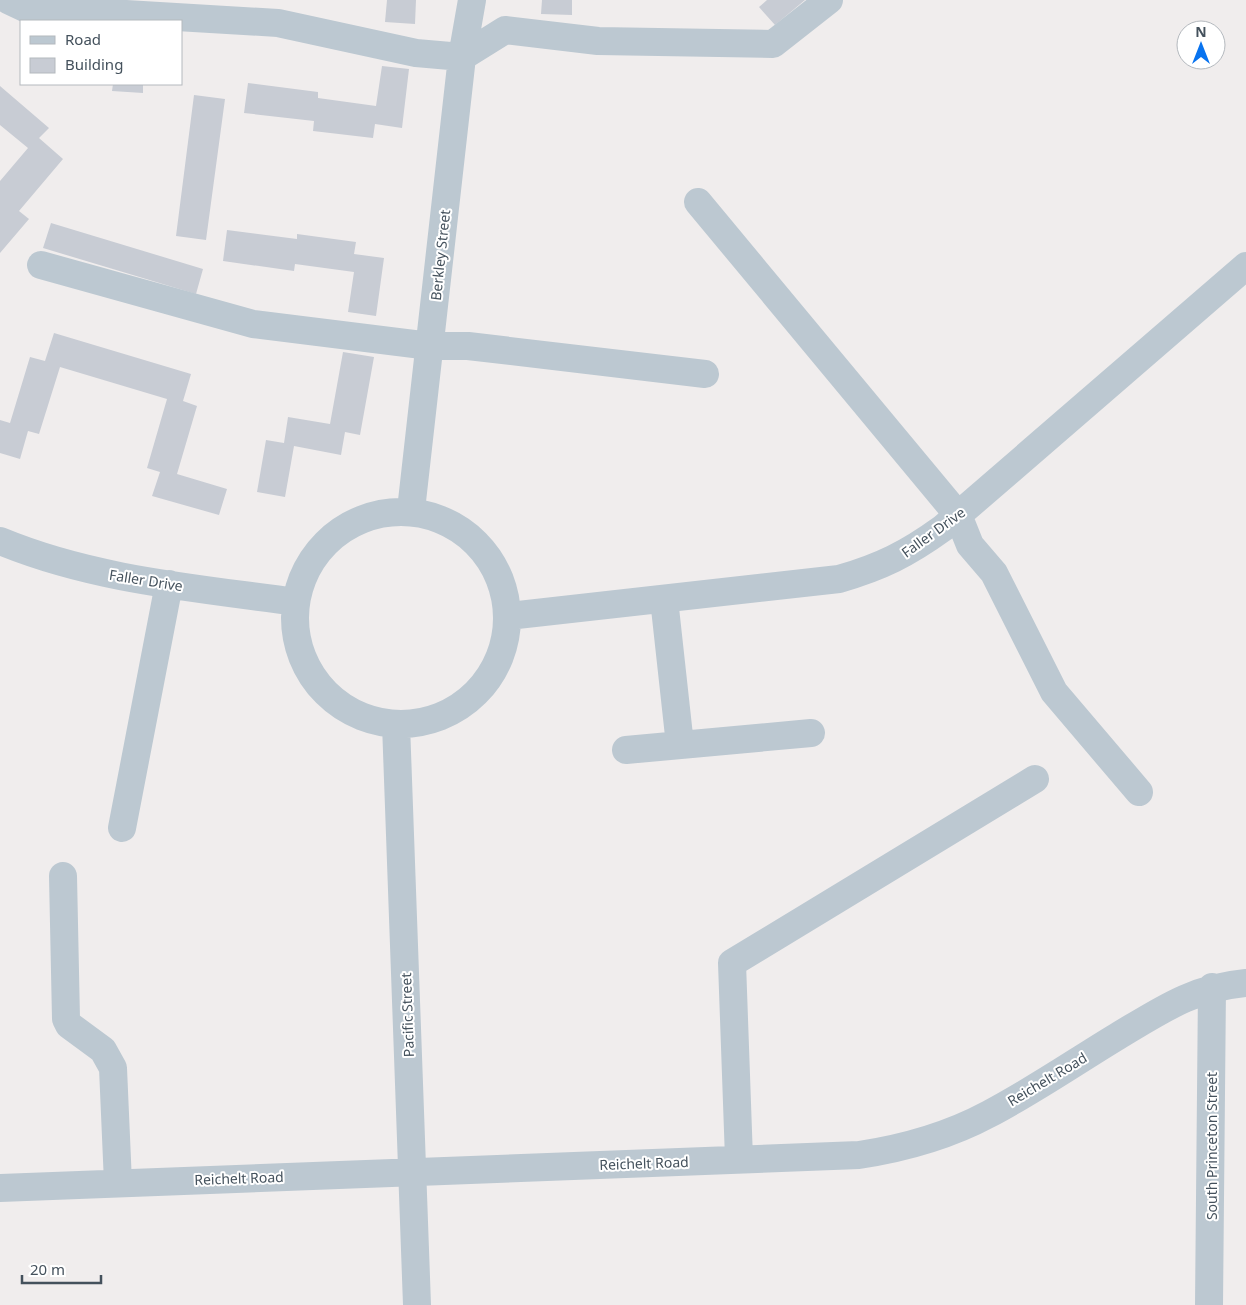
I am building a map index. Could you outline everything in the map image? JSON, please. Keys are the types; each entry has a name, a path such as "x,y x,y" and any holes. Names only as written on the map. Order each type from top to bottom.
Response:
{"street":[{"path":"8,0 25,8 278,23 416,52 462,57 505,30 598,41 773,44 828,0"},
{"name":"Berkley Street","path":"411,510 462,57 472,0"},
{"path":"698,202 958,515 970,545 994,573 1054,692 1139,792"},
{"path":"41,265 253,324 430,346 468,346 705,374"},
{"name":"Faller Drive","path":"508,616 839,579 873,570 911,551 958,515 1246,266"},
{"path":"411,510 431,515 456,527 478,544 494,565 504,589 508,616 501,655 487,681 468,701 446,715 421,722 396,724 373,721 351,712 330,697 312,677 299,644 295,626 296,602 304,574 316,553 333,536 352,524 372,515 411,510"},
{"name":"Faller Drive","path":"0,541 30,553 94,572 296,602"},
{"path":"122,828 169,584"},
{"path":"664,598 680,745"},
{"name":"Pacific Street","path":"396,724 417,1305"},
{"path":"626,750 811,733"},
{"path":"739,1159 732,963 1035,779"},
{"path":"64,876 66,1018 69,1025 103,1050 113,1068 118,1183"},
{"name":"Reichelt Road","path":"0,1188 859,1155 900,1148 951,1132 989,1114 1177,1000 1212,987 1246,983"},
{"name":"South Princeton Street","path":"1209,1305 1212,987"}],"building":[{"path":"387,0 416,0 415,24 385,22"},
{"path":"542,0 572,0 572,15 541,14"},
{"path":"767,0 805,0 775,25 759,7"},
{"path":"382,66 409,69 402,128 375,124 373,138 313,131 314,121 244,113 248,83 318,92 318,98 376,106"},
{"path":"113,85 143,85 143,93 112,91"},
{"path":"0,86 49,128 39,138 63,159 19,211 29,219 0,253 0,181 28,148 0,125"},
{"path":"194,95 225,99 206,240 176,236"},
{"path":"51,223 203,269 196,294 43,248"},
{"path":"227,230 297,239 297,234 356,242 354,254 384,258 376,316 348,312 354,272 295,264 294,271 223,261"},
{"path":"54,333 191,374 183,401 197,406 177,474 227,489 219,515 152,496 160,472 147,468 167,399 60,367 39,434 28,431 20,459 0,453 0,420 10,423 30,357 45,361"},
{"path":"343,352 374,357 360,435 345,432 341,455 294,446 285,497 257,492 266,440 284,443 288,417 330,424"}]}
